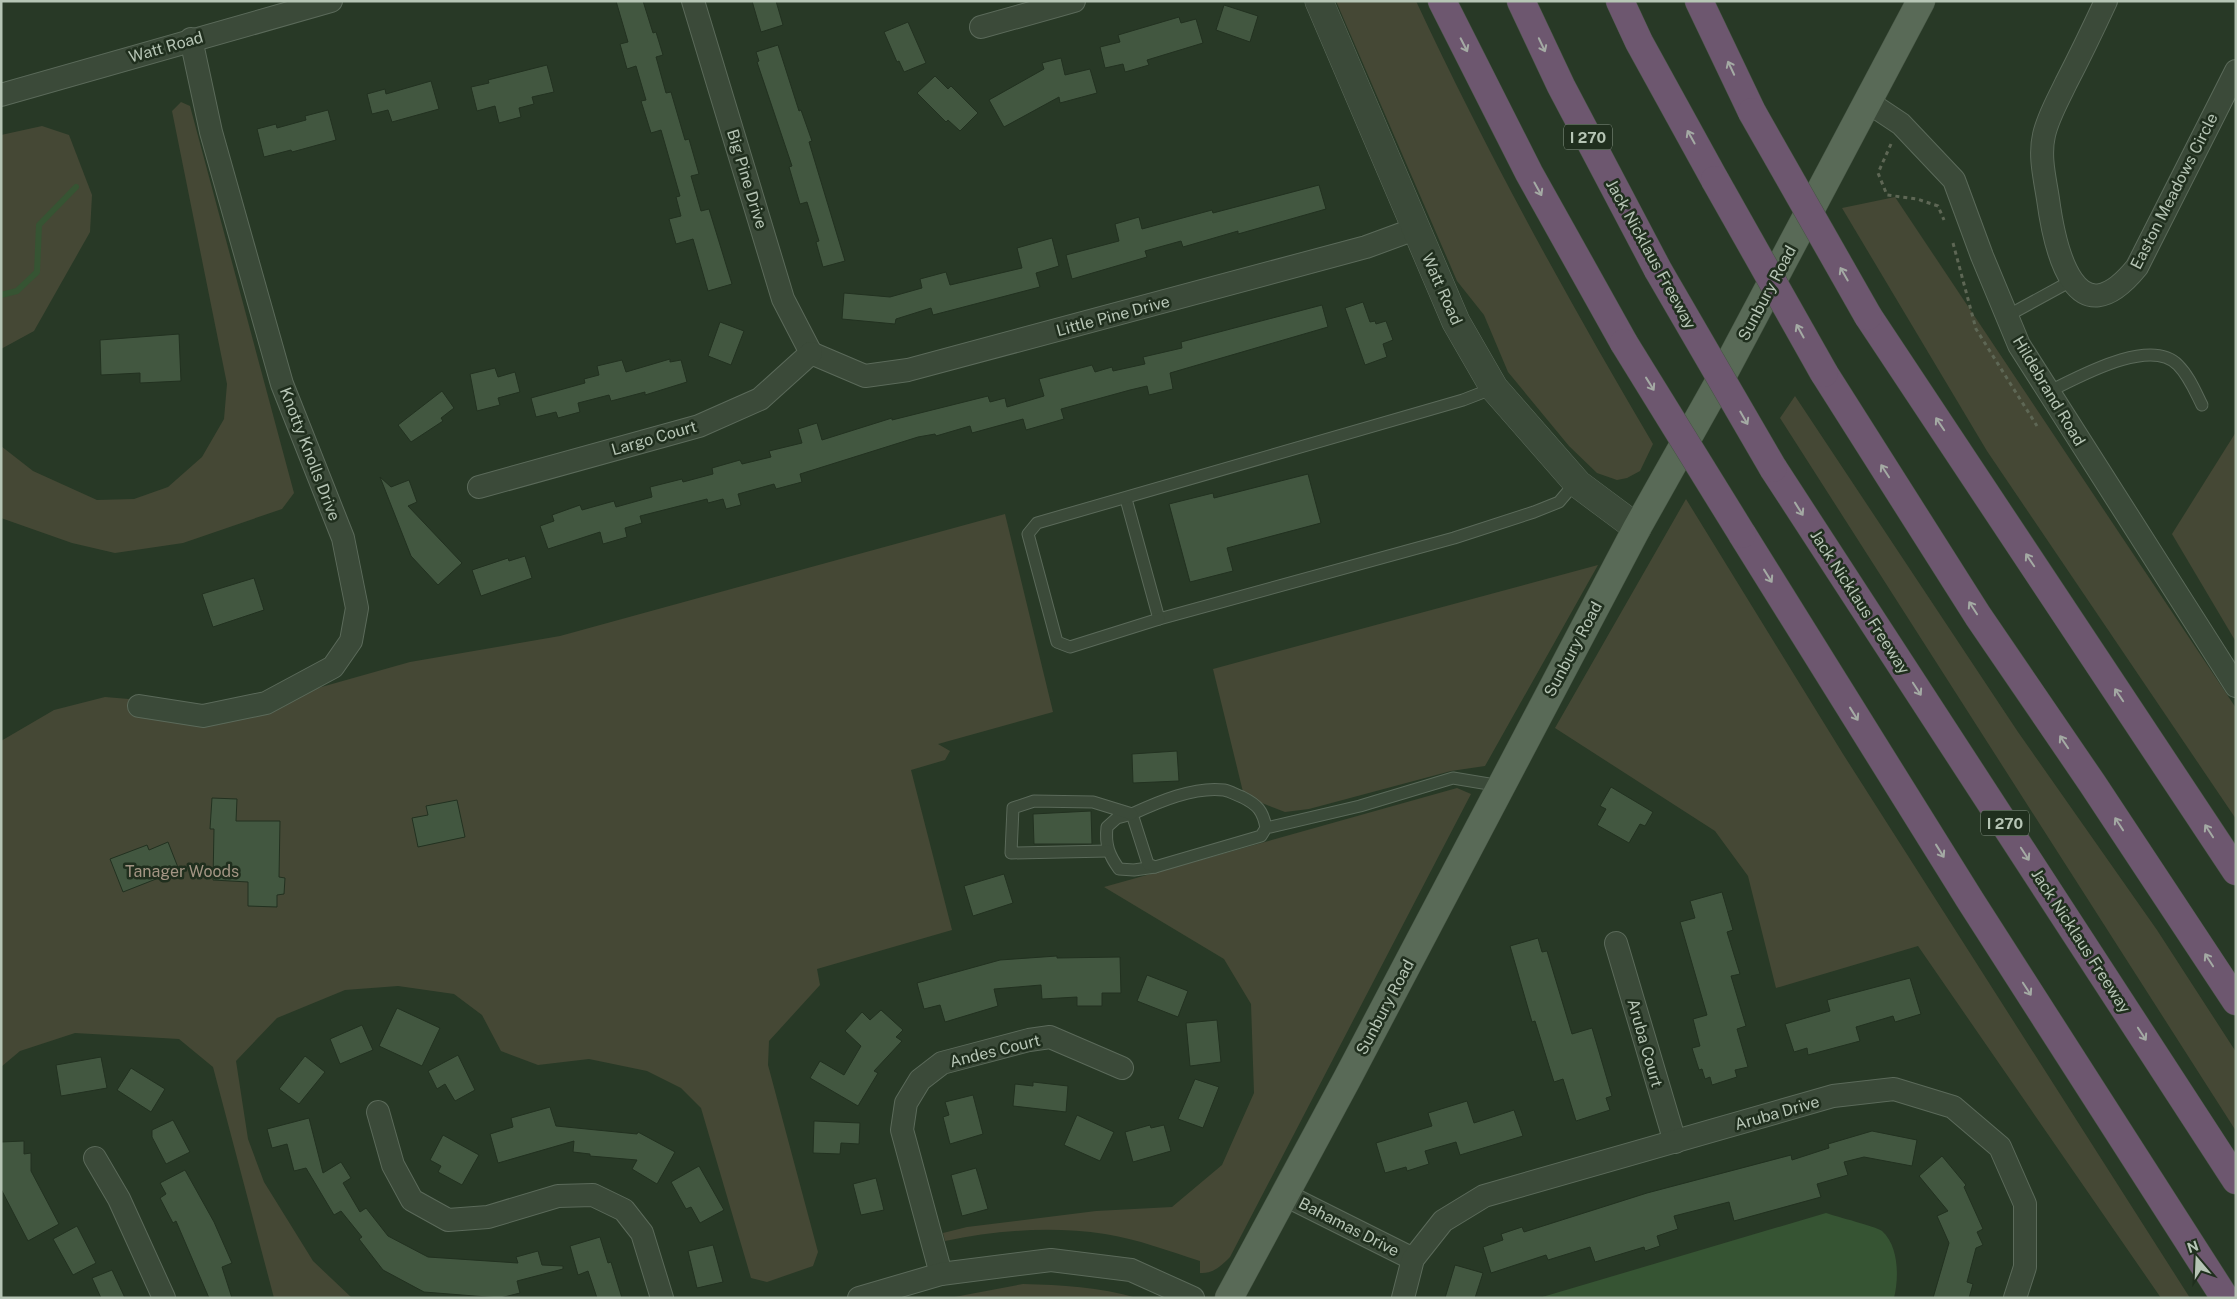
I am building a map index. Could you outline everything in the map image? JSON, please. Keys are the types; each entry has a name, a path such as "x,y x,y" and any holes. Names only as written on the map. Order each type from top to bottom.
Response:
{"highway":[{"path":"1442,1 1529,173 1624,343 1965,892 2226,1298"},
{"name":"Jack Nicklaus Freeway","path":"1521,1 1561,86 1658,270 1773,468 2236,1180"},
{"path":"1620,1 1639,42 1824,374 1978,616 2236,1001"},
{"path":"1699,1 1752,112 1868,316 2236,872"}],"main road":[{"name":"Sunbury Road","path":"1229,1298 1637,528 1719,382 1921,1"}],"street":[{"name":"Watt Road","path":"1,95 330,1"},
{"name":"Big Pine Drive","path":"693,1 783,299 811,353"},
{"path":"981,27 1074,1"},
{"name":"Watt Road","path":"1319,1 1456,322 1494,388 1576,482 1637,528"},
{"path":"2071,281 2060,258 2052,228 2042,150 2044,135 2051,115 2106,1"},
{"name":"Knotty Knolls Drive","path":"140,706 203,716 266,703 333,667 351,640 357,608 343,538 282,384 211,132 191,40"},
{"name":"Easton Meadows Circle","path":"2071,281 2080,290 2092,295 2106,294 2124,284 2137,267 2236,71"},
{"name":"Hildebrand Road","path":"1868,102 1901,124 1954,180 2019,345 2236,686"},
{"name":"Little Pine Drive","path":"811,353 865,376 908,370 1366,247 1415,229"},
{"name":"Largo Court","path":"479,487 698,426 760,399 811,353"},
{"name":"Aruba Court","path":"1616,943 1675,1142"},
{"name":"Andes Court","path":"941,1274 902,1130 906,1103 920,1080 942,1064 1029,1040 1050,1037 1122,1068"},
{"name":"Aruba Drive","path":"1413,1259 1443,1221 1484,1196 1833,1096 1894,1089 1953,1107 2000,1147 2025,1204 2025,1267 2015,1298"},
{"path":"378,1112 393,1165 412,1200 448,1220 488,1217 558,1196 593,1195 624,1210 642,1233 662,1298"},
{"path":"95,1158 119,1199 164,1298"},
{"name":"Bahamas Drive","path":"1284,1195 1413,1259"},
{"path":"1404,1298 1413,1259"},
{"path":"859,1298 941,1274 1052,1260 1131,1270 1193,1298"}],"lane":[{"path":"2006,316 2071,281"},
{"path":"2048,392 2090,372 2126,359 2141,355 2158,354 2177,363 2202,404"},
{"path":"1494,388 1463,400 1126,499 1037,523 1028,534 1057,642 1070,647 1160,619 1454,538 1559,502 1576,482"},
{"path":"1126,499 1160,619"},
{"path":"1266,828 1360,806 1454,778 1501,786"},
{"path":"1210,789 1226,791 1253,802 1263,814 1266,828 1261,836 1155,867 1134,870 1119,869 1108,851 1106,840 1107,827 1116,818 1132,814 1161,800 1210,789"},
{"path":"1108,851 1011,853 1013,808 1034,801 1093,802 1132,814"},
{"path":"1132,814 1148,864 1155,867"}],"path":[{"path":"1894,136 1878,173 1887,195 1917,199 1938,206 1946,224"},
{"path":"1952,242 1976,329 2037,426"}],"green space":[{"path":"1336,1 1416,1 1471,114 1529,226 1653,444 1640,471 1627,478 1617,480 1597,473 1569,446 1508,372 1484,315 1457,281"},
{"path":"181,102 190,106 294,493 282,509 183,543 115,553 72,543 1,518 1,446 33,471 97,500 134,499 168,487 202,457 224,419 227,384 172,111"},
{"path":"42,126 69,135 92,195 90,232 34,331 1,349 1,135"},
{"path":"1895,197 2236,708 2236,819 1987,451 1842,208"},
{"path":"1795,396 2018,732 2157,930 2236,1052 2236,1131 1780,418"},
{"path":"2236,432 2236,642 2172,534"},
{"path":"1686,499 1843,754 2190,1298 2161,1298 1918,946 1776,988 1748,876 1715,831 1555,728"},
{"name":"Tanager Woods","path":"1005,514 1053,712 938,744 950,751 945,760 911,770 952,930 817,969 820,985 769,1041 768,1065 818,1252 813,1266 767,1282 751,1278 701,1108 681,1088 647,1071 589,1059 538,1065 501,1051 482,1015 454,994 398,986 345,990 277,1018 236,1061 248,1139 264,1182 313,1261 352,1298 274,1298 213,1067 179,1039 75,1033 20,1051 1,1067 1,741 54,710 105,697 212,706 236,711 410,662 560,636"},
{"path":"1598,565 1485,766 1451,771 1309,809 1285,812 1244,796 1213,669"},
{"path":"1457,788 1471,794 1230,1257 1213,1271 1200,1273 1200,1261 1153,1246 1105,1234 1065,1230 1025,1230 984,1234 945,1241 943,1233 967,1227 1096,1211 1172,1207 1222,1165 1254,1093 1251,1004 1224,959 1104,887"},
{"path":"1023,1284 1080,1287 1109,1291 1137,1298 949,1298"}],"shaded area":[{"path":"1826,1213 1878,1229 1888,1237 1895,1254 1897,1272 1894,1298 1539,1298"}],"building":[{"path":"616,1 643,1 653,33 656,32 663,55 656,57 666,93 671,92 685,140 689,139 699,174 691,176 701,211 709,209 732,284 708,291 693,239 676,244 669,219 681,216 676,197 680,196 661,130 651,133 641,101 646,100 636,66 627,69 620,44 628,42"},
{"path":"752,1 776,1 783,25 761,32"},
{"path":"1224,5 1258,16 1250,42 1216,30"},
{"path":"1179,17 1181,23 1196,19 1203,43 1147,60 1149,65 1125,72 1123,64 1105,68 1100,47 1120,42 1118,35"},
{"path":"908,22 926,63 904,72 899,61 897,62 884,32"},
{"path":"778,45 799,111 801,110 812,141 809,142 845,261 823,267 816,242 819,241 807,202 800,204 789,167 792,166 757,62 759,61 756,52"},
{"path":"1061,58 1065,75 1090,69 1097,93 1060,103 1059,97 1004,127 989,100 1044,69 1042,63"},
{"path":"547,65 554,92 532,97 534,104 519,108 521,117 499,123 495,106 477,111 471,87 489,83 488,80"},
{"path":"935,76 948,89 951,86 978,113 960,131 948,120 946,122 917,93"},
{"path":"431,81 439,109 392,122 388,110 372,114 367,94 385,89 386,94"},
{"path":"328,110 336,140 292,152 291,150 264,157 257,129 276,124 277,128 306,120 305,116"},
{"path":"1319,185 1326,209 1238,234 1238,231 1183,247 1181,241 1145,251 1147,257 1072,279 1066,255 1119,241 1115,224 1139,217 1142,229 1212,210 1213,213"},
{"path":"1052,238 1059,266 1036,273 1040,287 933,315 931,308 896,319 895,324 842,319 844,293 890,297 922,288 920,279 946,272 950,285 1022,268 1017,248"},
{"path":"1363,302 1370,322 1375,321 1376,324 1386,321 1393,340 1383,344 1387,357 1365,365 1345,308"},
{"path":"1322,305 1328,327 1170,373 1173,389 1149,395 1147,386 1061,409 1064,419 1026,430 1023,419 972,433 970,426 936,436 935,434 918,437 800,474 802,482 776,489 774,484 738,494 741,505 726,509 723,499 708,503 707,499 640,516 642,523 625,528 627,537 603,544 600,532 548,549 540,526 554,521 552,515 580,505 582,510 614,501 616,507 652,497 650,487 682,479 683,482 713,474 712,468 740,460 742,464 771,457 769,451 802,443 798,429 817,423 822,440 892,418 892,420 988,396 990,402 1005,398 1007,407 1044,396 1039,379 1092,365 1095,372 1112,367 1113,371 1145,364 1143,357 1182,348 1181,342"},
{"path":"720,322 744,331 731,365 708,356"},
{"path":"179,334 181,381 140,383 140,373 101,375 100,340"},
{"path":"670,359 670,362 681,360 687,382 645,395 645,392 611,401 609,395 578,403 580,412 558,418 556,412 536,417 531,398 585,383 584,379 599,375 597,366 622,360 626,372"},
{"path":"495,368 498,377 515,372 520,392 498,398 500,405 477,411 470,374"},
{"path":"442,391 454,408 441,418 443,421 411,442 398,425"},
{"path":"1308,474 1321,523 1227,548 1233,571 1190,582 1169,504 1213,493 1214,498"},
{"path":"380,477 391,487 409,480 417,502 408,506 462,563 438,585 411,556"},
{"path":"525,556 532,578 481,596 472,570 508,558 509,561"},
{"path":"254,578 264,610 213,627 202,594"},
{"path":"1177,751 1179,781 1133,783 1132,754"},
{"path":"1611,787 1653,812 1645,826 1640,824 1629,843 1597,825 1606,809 1600,806"},
{"path":"212,798 237,799 236,821 280,821 279,877 285,878 284,894 277,895 277,907 248,906 248,882 213,880 214,829 210,829"},
{"path":"457,800 465,837 418,847 412,818 428,815 426,806"},
{"path":"1091,811 1092,844 1034,844 1033,814"},
{"path":"168,842 179,870 123,892 110,859 147,845 149,850"},
{"path":"1004,874 1013,903 973,916 964,886"},
{"path":"1722,892 1733,930 1727,932 1740,974 1731,976 1746,1026 1737,1029 1748,1067 1735,1070 1737,1077 1712,1085 1710,1077 1705,1079 1702,1069 1699,1070 1692,1048 1700,1046 1693,1019 1707,1015 1680,922 1695,918 1690,901"},
{"path":"1538,938 1542,952 1547,951 1572,1034 1592,1028 1612,1096 1606,1098 1610,1110 1576,1121 1563,1079 1554,1082 1535,1021 1532,1022 1510,946"},
{"path":"1057,956 1057,958 1120,957 1121,993 1102,993 1102,1006 1077,1006 1077,997 1042,999 1041,985 994,989 998,1006 945,1022 940,1005 924,1009 917,983 1000,960"},
{"path":"1147,975 1188,991 1178,1017 1137,1001"},
{"path":"1910,978 1921,1014 1895,1022 1893,1016 1856,1027 1860,1041 1808,1055 1807,1048 1794,1052 1785,1024 1830,1011 1827,1000"},
{"path":"397,1008 440,1028 422,1066 379,1046"},
{"path":"881,1010 903,1030 896,1037 902,1041 874,1071 878,1073 858,1106 810,1078 820,1061 844,1075 861,1046 845,1031 862,1012 870,1020"},
{"path":"1217,1020 1221,1062 1190,1066 1186,1023"},
{"path":"362,1025 373,1050 340,1064 330,1039"},
{"path":"458,1055 475,1090 455,1101 445,1084 437,1089 428,1071"},
{"path":"305,1056 325,1072 299,1104 279,1089"},
{"path":"101,1057 107,1088 61,1096 56,1065"},
{"path":"131,1068 165,1089 151,1112 117,1090"},
{"path":"1195,1079 1219,1087 1203,1128 1178,1119"},
{"path":"1033,1082 1068,1086 1066,1112 1013,1106 1015,1084 1033,1086"},
{"path":"973,1095 983,1134 950,1144 943,1117 949,1115 945,1102"},
{"path":"1467,1101 1474,1123 1514,1110 1523,1136 1460,1155 1456,1142 1425,1151 1429,1164 1407,1171 1406,1167 1385,1173 1376,1143 1432,1126 1428,1113"},
{"path":"550,1107 556,1126 637,1134 638,1132 675,1152 657,1184 632,1169 637,1160 590,1156 590,1154 573,1152 574,1141 498,1163 490,1134 513,1127 511,1118"},
{"path":"1077,1115 1114,1132 1100,1161 1064,1145"},
{"path":"309,1118 323,1173 341,1162 351,1178 343,1183 360,1212 366,1208 388,1236 428,1257 518,1263 516,1257 538,1251 542,1265 563,1266 563,1269 517,1281 520,1293 500,1298 424,1292 383,1270 359,1239 362,1237 341,1211 334,1215 306,1168 294,1171 287,1144 272,1148 267,1129"},
{"path":"173,1120 190,1152 166,1164 152,1137 152,1130"},
{"path":"814,1121 860,1123 859,1144 841,1143 840,1154 813,1153"},
{"path":"1150,1125 1151,1128 1164,1125 1171,1151 1133,1162 1125,1132"},
{"path":"1872,1131 1917,1140 1912,1166 1864,1157 1844,1162 1848,1175 1817,1184 1821,1197 1734,1221 1729,1202 1674,1216 1678,1229 1657,1236 1660,1246 1645,1251 1644,1247 1595,1262 1590,1247 1548,1260 1546,1255 1491,1273 1483,1247 1503,1240 1501,1234 1522,1227 1524,1232 1647,1193 1791,1155 1792,1160 1829,1148 1828,1144"},
{"path":"443,1135 479,1155 462,1185 438,1172 441,1166 430,1160"},
{"path":"24,1141 24,1154 31,1153 31,1171 59,1224 28,1241 1,1189 1,1142"},
{"path":"1942,1156 1966,1185 1964,1187 1983,1229 1977,1232 1983,1245 1976,1248 1967,1282 1973,1284 1969,1298 1933,1298 1949,1243 1937,1216 1948,1211 1919,1176"},
{"path":"699,1166 724,1210 700,1223 691,1207 686,1209 671,1182"},
{"path":"976,1168 988,1209 962,1216 951,1175"},
{"path":"185,1170 214,1222 232,1263 222,1267 232,1298 209,1298 176,1221 173,1223 160,1198 166,1194 160,1183"},
{"path":"876,1178 884,1210 861,1215 853,1184"},
{"path":"77,1226 96,1263 73,1275 53,1239"},
{"path":"600,1237 608,1263 611,1262 622,1298 597,1298 588,1271 578,1275 570,1246"},
{"path":"713,1245 723,1282 697,1288 688,1251"},
{"path":"1455,1265 1483,1273 1475,1298 1445,1298"},
{"path":"112,1270 125,1298 101,1298 92,1278"}],"waterway":[{"path":"1,295 17,291 37,272 39,225 76,187"}]}
